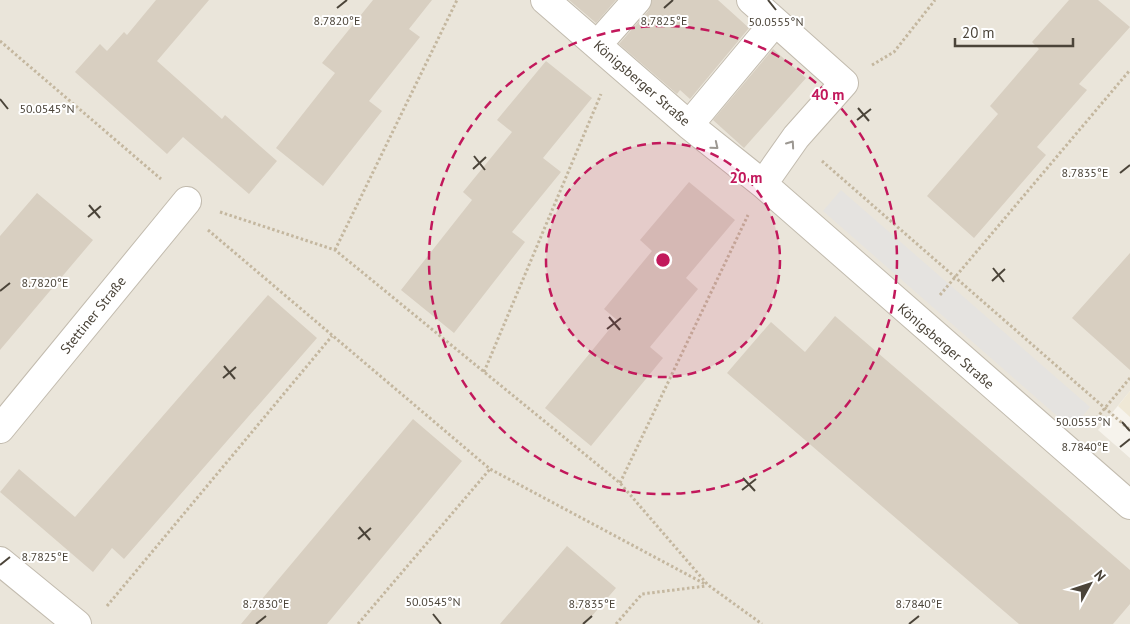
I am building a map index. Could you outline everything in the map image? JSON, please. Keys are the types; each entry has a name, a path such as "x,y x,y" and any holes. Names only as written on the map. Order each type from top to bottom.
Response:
{"street":[{"name":"Königsberger Straße","path":"545,0 689,125 763,184 1130,505"},
{"path":"606,53 637,0"},
{"path":"751,0 844,83 796,138 763,184"},
{"path":"689,125 775,22"},
{"name":"Stettiner Straße","path":"0,429 184,204"},
{"path":"0,562 77,624"}],"path":[{"path":"335,250 457,0"},
{"path":"844,83 894,52 934,0"},
{"path":"0,41 332,336 490,469 708,586 762,624"},
{"path":"484,372 606,53"},
{"path":"919,322 954,277 1130,70"},
{"path":"796,138 1130,430"},
{"path":"620,483 763,184"},
{"path":"184,204 335,250 620,483 708,586"},
{"path":"105,609 332,336"},
{"path":"1068,452 1130,378"},
{"path":"358,624 490,469"},
{"path":"616,624 642,594 708,586"}],"shaded area":[{"path":"0,0 1130,0 1130,391 1098,430 1130,458 1130,624 0,624"},
{"path":"841,190 1090,407 1072,429 823,211"},
{"path":"1130,391 1130,417 1118,406"}],"building":[{"path":"156,0 209,0 157,61 222,119 225,115 277,161 249,194 183,137 167,154 75,72 100,44 107,51 124,32 127,35"},
{"path":"373,0 432,0 409,29 420,37 369,101 382,111 323,186 276,148 335,73 322,63"},
{"path":"569,0 616,0 596,23"},
{"path":"652,0 718,0 749,28 690,99 680,90 677,94 619,44 649,10"},
{"path":"1069,0 1098,0 1130,27 1079,84 1087,90 1037,147 1046,155 974,238 927,196 998,114 990,106 1039,49 1032,42"},
{"path":"773,49 806,78 744,148 713,120"},
{"path":"546,61 592,98 543,158 561,172 512,232 525,242 454,333 401,290 472,200 463,192 512,132 497,120"},
{"path":"689,182 735,220 686,278 698,289 650,347 663,358 591,446 545,408 617,320 604,309 652,251 640,240"},
{"path":"37,193 93,240 0,350 0,236"},
{"path":"1130,253 1130,370 1072,318"},
{"path":"268,295 317,338 124,559 112,548 93,572 0,492 19,469 75,517"},
{"path":"835,316 1130,570 1130,604 1113,624 1019,624 727,373 771,322 805,352"},
{"path":"413,419 462,461 327,624 241,624"},
{"path":"567,546 616,588 585,624 500,624"}]}
